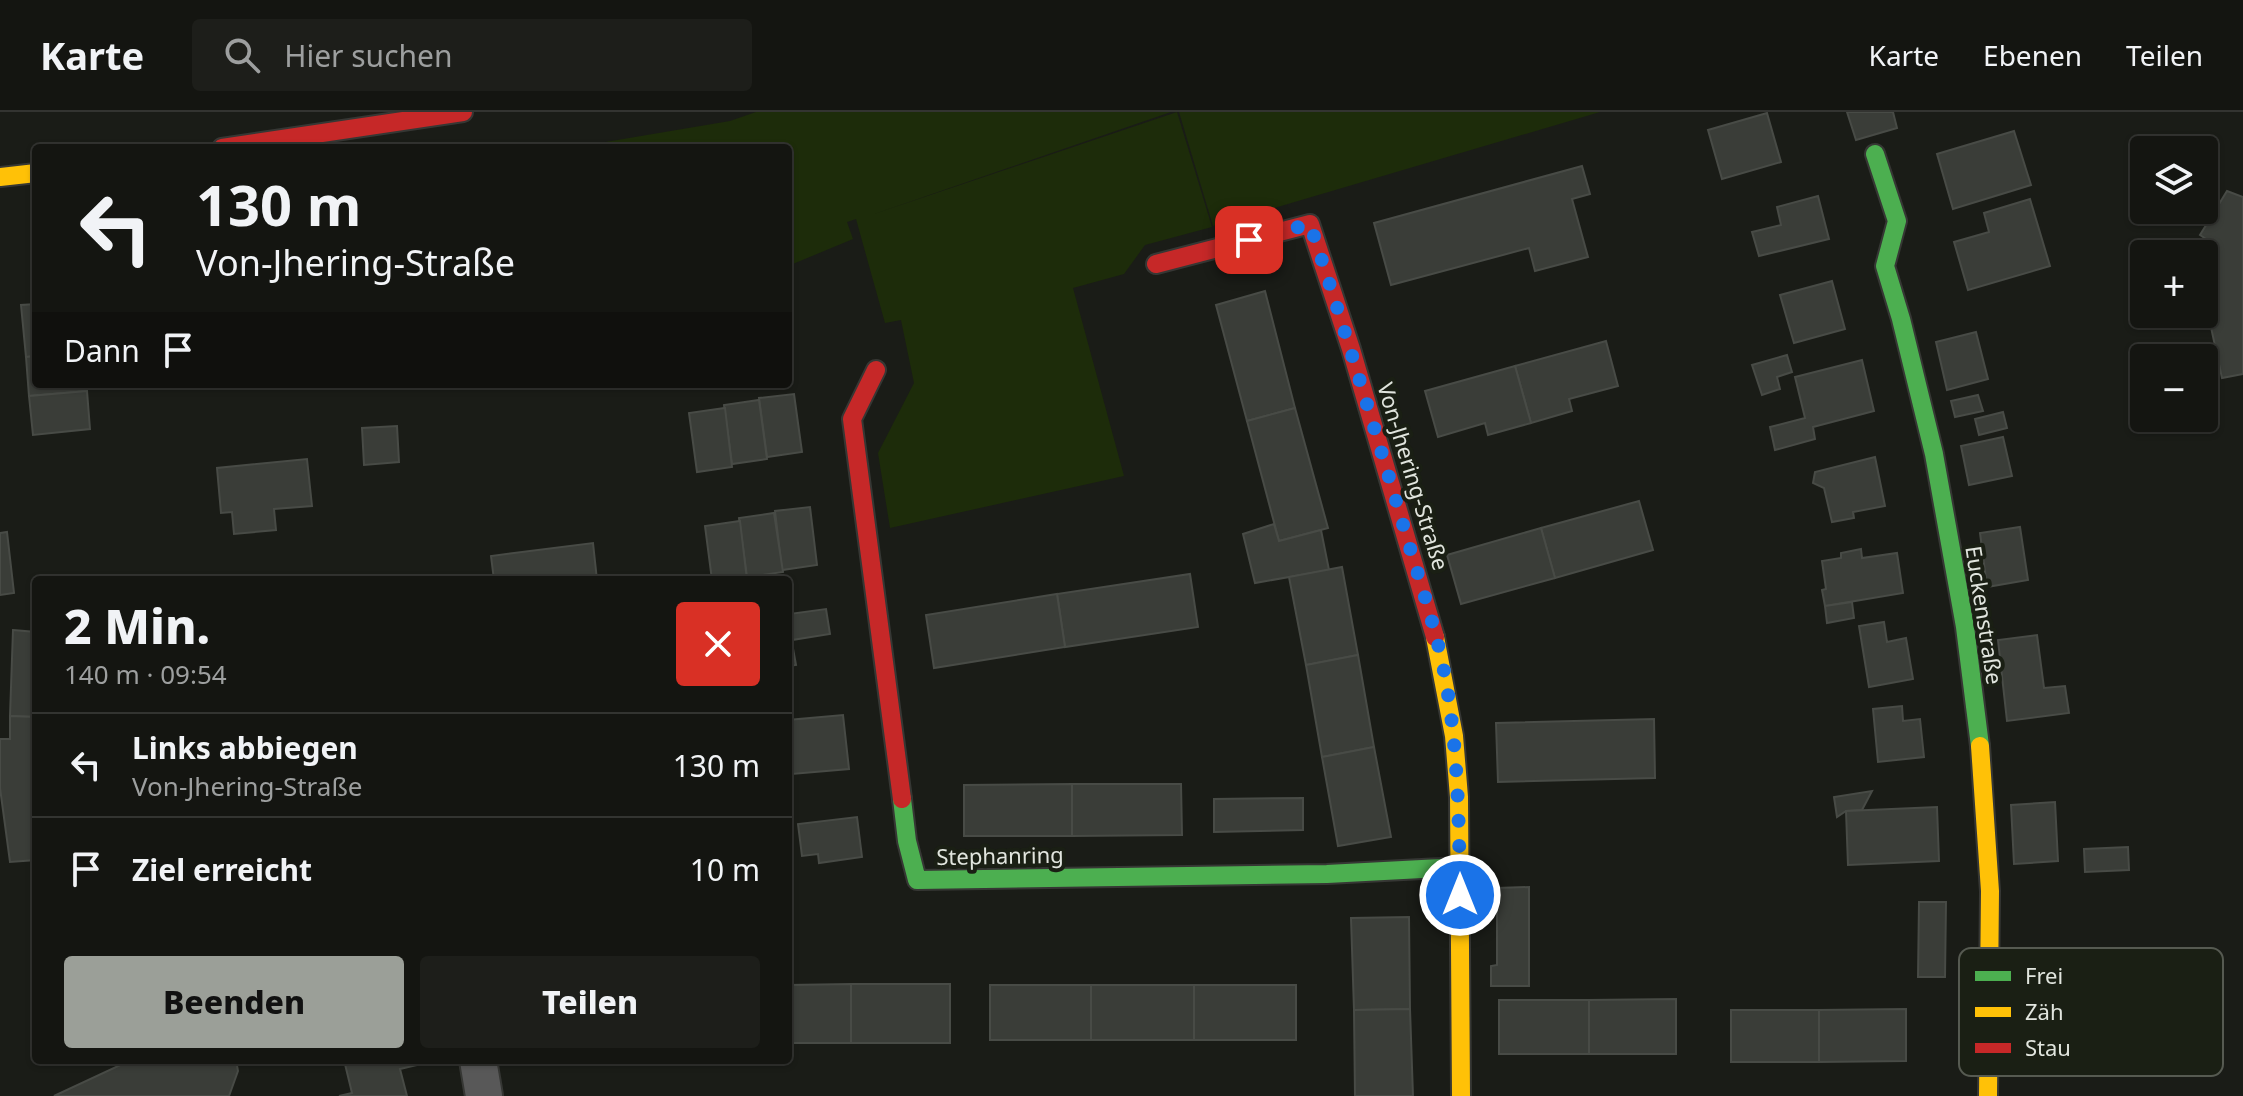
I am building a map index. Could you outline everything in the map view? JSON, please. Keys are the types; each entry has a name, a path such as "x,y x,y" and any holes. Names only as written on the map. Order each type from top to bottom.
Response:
{"street":[{"path":"249,144 463,112"},
{"name":"Euckenstraße","path":"1875,154 1897,221 1885,266 1934,454 1965,627 1982,759 1990,891 1989,948"},
{"path":"0,177 32,173"},
{"name":"Von-Jhering-Straße","path":"1156,264 1310,224 1356,364 1443,667 1454,736 1459,797 1461,1096"},
{"name":"Stephanring","path":"876,370 852,419 907,841 917,880 1297,875 1460,867"},
{"path":"479,1064 484,1096"},
{"name":"Euckenstraße","path":"1988,1076 1988,1096"}],"green space":[{"path":"756,112 1171,112 871,215 1177,112 1212,227 1145,245 1124,274 1073,288 1124,476 890,528 878,453 914,383 901,320 885,323 856,219 847,222 853,239 792,264 792,144 594,144 730,121"},
{"path":"1179,112 1600,112 1213,226"}],"building":[{"path":"1847,112 1893,112 1897,128 1856,140"},
{"path":"1767,113 1781,162 1722,179 1708,130"},
{"path":"2014,131 2031,185 1953,209 1937,154"},
{"path":"1582,166 1590,194 1572,199 1588,257 1535,271 1529,248 1391,285 1374,223"},
{"path":"2227,191 2243,197 2243,374 2222,378 2218,344 2215,344 2211,328 2218,328 2218,240 2208,240 2200,235 2207,224 2218,224 2218,206"},
{"path":"1818,196 1829,239 1759,256 1752,232 1781,225 1777,207"},
{"path":"2030,199 2050,266 1968,290 1954,242 1989,232 1984,213"},
{"path":"1832,281 1845,329 1794,343 1780,295"},
{"path":"1265,291 1295,408 1247,421 1216,305"},
{"path":"32,304 32,356 26,357 21,305"},
{"path":"1976,332 1988,379 1947,390 1936,342"},
{"path":"1606,341 1618,386 1569,399 1572,411 1531,423 1515,366"},
{"path":"1787,355 1792,372 1777,377 1780,389 1762,395 1752,365"},
{"path":"32,356 32,388 87,388 87,391 29,396 26,357"},
{"path":"1862,360 1874,411 1813,427 1815,439 1775,450 1770,427 1805,418 1795,377"},
{"path":"1515,366 1531,423 1488,435 1485,423 1438,437 1425,391"},
{"path":"87,391 90,429 33,435 29,396"},
{"path":"794,394 802,452 767,457 759,398"},
{"path":"1978,395 1983,411 1955,417 1951,401"},
{"path":"759,400 767,459 732,464 724,405"},
{"path":"725,408 732,467 697,472 689,413"},
{"path":"1295,408 1328,528 1279,541 1247,421"},
{"path":"2003,412 2007,428 1979,435 1975,419"},
{"path":"397,426 399,462 364,465 362,428"},
{"path":"2003,437 2012,476 1969,485 1961,446"},
{"path":"1875,457 1885,506 1853,512 1854,518 1832,522 1824,488 1813,483 1815,472"},
{"path":"307,459 312,506 274,509 276,530 234,534 232,512 221,513 217,468"},
{"path":"1639,501 1653,550 1555,578 1541,528"},
{"path":"810,507 817,565 782,570 775,511"},
{"path":"774,513 783,572 747,576 739,518"},
{"path":"740,521 747,576 711,576 705,526"},
{"path":"1274,524 1279,541 1321,530 1329,570 1255,583 1243,534"},
{"path":"2020,527 2028,580 1987,587 1980,533"},
{"path":"1541,528 1555,578 1461,604 1447,555"},
{"path":"7,532 14,593 0,595 0,533"},
{"path":"593,543 597,576 494,576 491,556"},
{"path":"1861,549 1862,558 1897,553 1903,593 1825,606 1822,561 1841,558 1841,553"},
{"path":"1342,567 1358,655 1306,665 1289,577"},
{"path":"1190,574 1198,627 1065,647 1057,594"},
{"path":"1057,594 1065,647 934,668 926,615"},
{"path":"1852,602 1854,618 1827,623 1825,606"},
{"path":"826,609 830,634 792,640 792,614"},
{"path":"1884,622 1887,642 1906,638 1913,679 1869,687 1859,626"},
{"path":"13,630 32,632 32,717 10,716"},
{"path":"2037,635 2044,688 2065,686 2069,713 2007,721 1998,640"},
{"path":"792,643 796,665 792,666"},
{"path":"1358,655 1374,747 1322,757 1306,665"},
{"path":"1902,706 1903,721 1920,719 1924,757 1878,762 1873,709"},
{"path":"843,715 849,769 792,774 792,720"},
{"path":"10,716 32,717 32,860 10,862 0,788 0,739 10,739"},
{"path":"1654,719 1655,778 1498,782 1496,723"},
{"path":"1374,747 1391,837 1338,846 1322,757"},
{"path":"1072,784 1072,836 964,836 964,785"},
{"path":"1072,784 1181,784 1182,835 1072,836"},
{"path":"1872,791 1862,810 1846,811 1837,817 1834,797"},
{"path":"1303,798 1303,830 1214,832 1214,799"},
{"path":"2055,802 2058,861 2014,864 2011,805"},
{"path":"1937,807 1939,861 1848,865 1846,811"},
{"path":"857,817 862,857 819,863 818,854 802,856 798,824"},
{"path":"2128,847 2129,870 2085,872 2084,849"},
{"path":"1529,887 1529,986 1491,986 1491,966 1497,965 1497,888"},
{"path":"1919,902 1946,902 1945,977 1918,977"},
{"path":"1409,917 1410,1009 1354,1010 1351,918"},
{"path":"851,984 950,984 950,1043 851,1043"},
{"path":"851,984 851,1043 792,1043 792,985"},
{"path":"990,985 1091,985 1091,1040 990,1040"},
{"path":"1091,985 1194,985 1194,1040 1091,1040"},
{"path":"1194,985 1296,985 1296,1040 1194,1040"},
{"path":"1676,999 1676,1054 1589,1054 1589,1000"},
{"path":"1499,1000 1589,1000 1589,1054 1499,1054"},
{"path":"1410,1009 1413,1096 1355,1096 1354,1010"},
{"path":"1906,1009 1906,1061 1819,1062 1819,1010"},
{"path":"1731,1010 1819,1010 1819,1062 1731,1062"},
{"path":"122,1064 237,1064 238,1071 229,1096 54,1096"},
{"path":"345,1064 417,1064 400,1069 407,1096 339,1096 352,1093"}],"traffic: fast":[{"path":"1875,154 1897,221 1885,266 1934,454 1965,627 1980,746"},
{"path":"902,799 907,841 917,880 1327,874 1460,867"}],"traffic: slow":[{"path":"0,177 32,173"},
{"path":"1435,637 1454,736 1459,797 1461,1096"},
{"path":"1980,746 1990,891 1989,948"},
{"path":"1988,1076 1988,1096"}],"traffic: jam":[{"path":"249,144 463,112"},
{"path":"1156,264 1310,224 1351,349 1435,637"},
{"path":"876,370 852,419 902,799"}],"route":[{"path":"1249,240 1310,224 1351,349 1425,596 1443,667 1454,736 1459,797 1460,895"}]}
